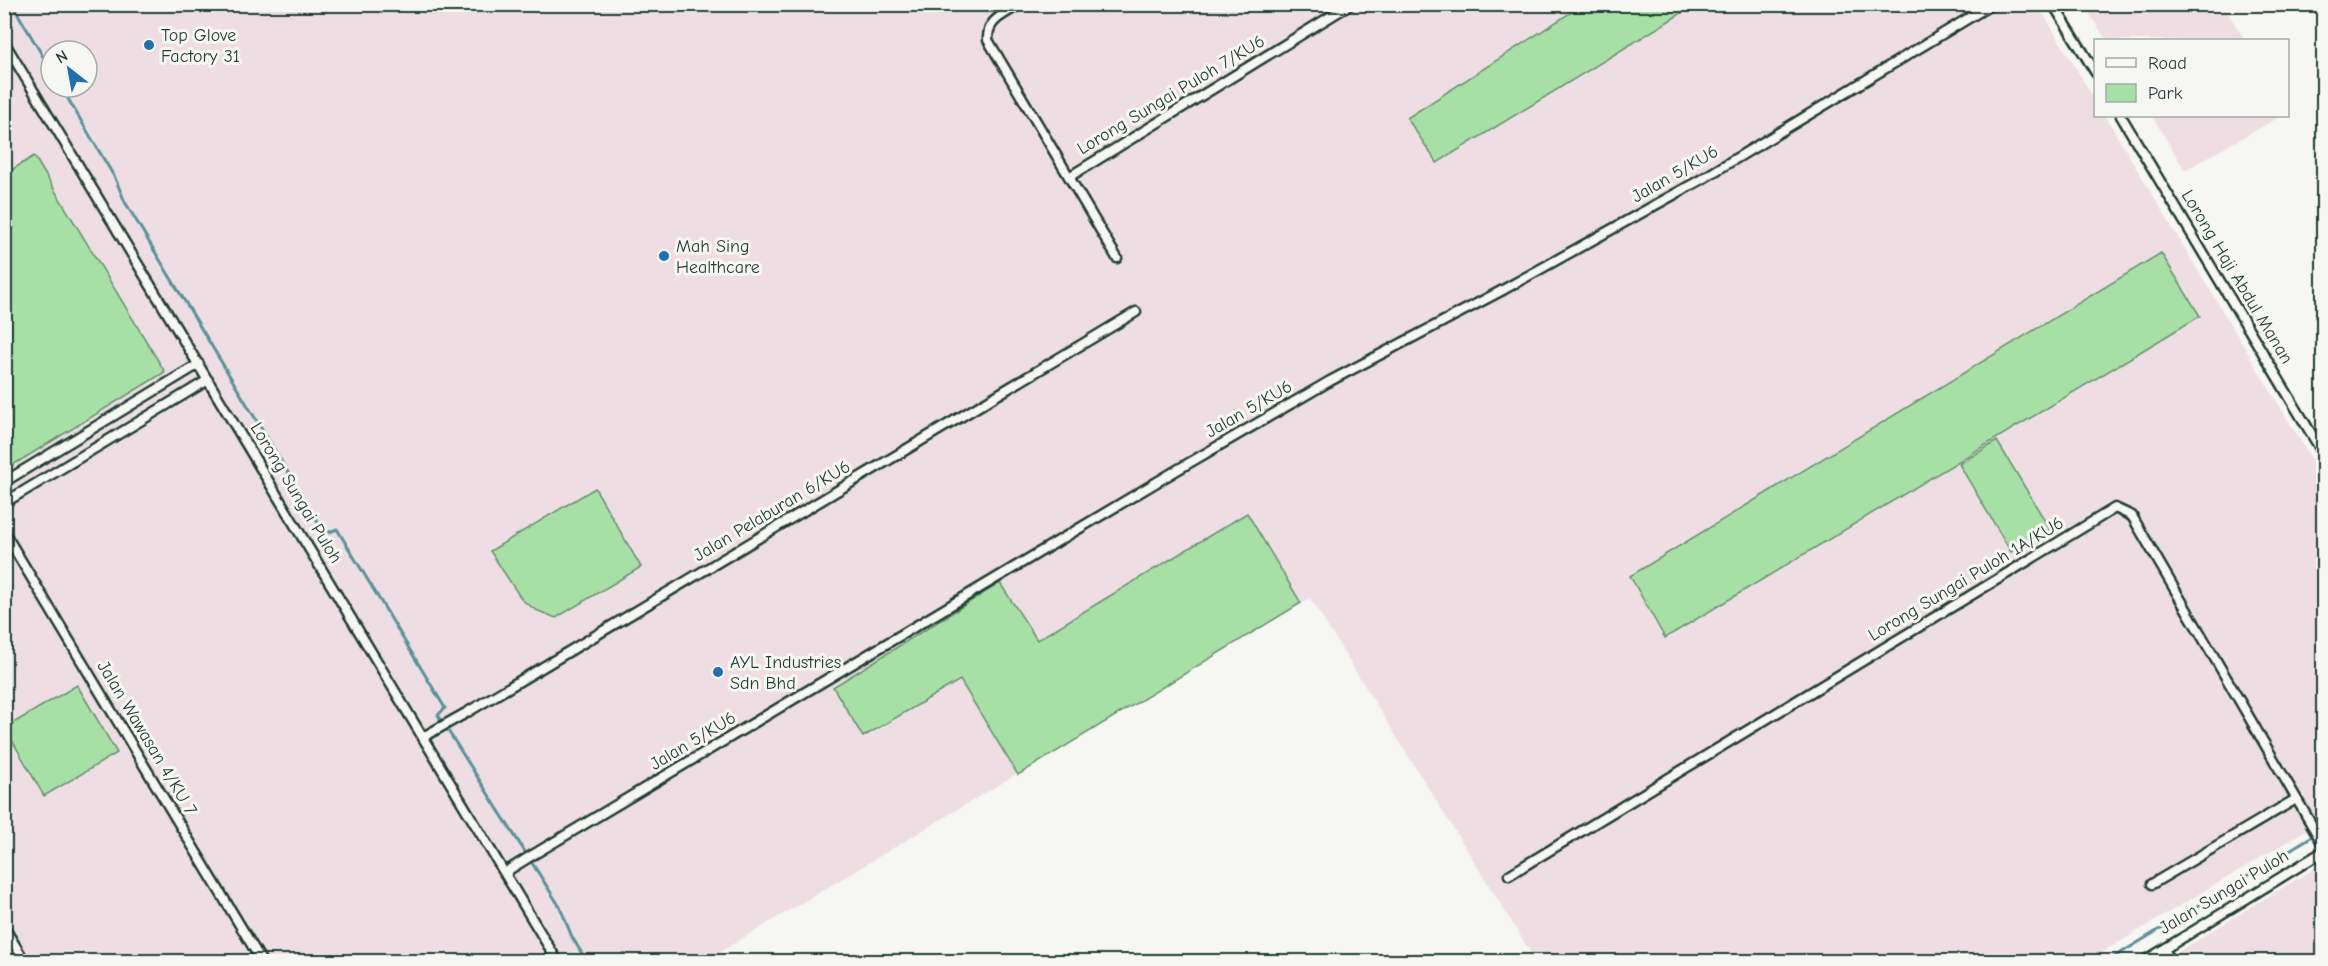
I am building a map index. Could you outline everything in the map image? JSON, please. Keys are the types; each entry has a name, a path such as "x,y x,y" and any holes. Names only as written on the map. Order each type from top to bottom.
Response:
{"street":[{"path":"1020,4 992,22 987,30 988,40 1117,258"},
{"name":"Lorong Sungai Puloh 7/KU6","path":"1069,177 1351,4"},
{"name":"Jalan 5/KU6","path":"508,872 531,856 1177,470 1330,381 1501,291 1702,179 1992,4"},
{"path":"2053,6 2094,70"},
{"name":"Lorong Sungai Puloh","path":"4,42 423,737 508,872 558,962"},
{"name":"Lorong Haji Abdul Manan","path":"2122,117 2324,455"},
{"name":"Jalan Pelaburan 6/KU6","path":"423,737 1137,312"},
{"path":"4,482 199,364"},
{"path":"4,503 208,380"},
{"name":"Lorong Sungai Puloh 1A/KU6","path":"1509,875 2115,508 2132,516 2322,843"},
{"name":"Jalan Wawasan 4/KU 7","path":"4,532 262,962"},
{"path":"2152,884 2296,799"},
{"name":"Jalan Sungai Puloh","path":"2143,962 2324,851"},
{"path":"4,927 25,962"},
{"path":"2164,949 2171,962"},
{"path":"4,957 7,962"}],"shaded area":[{"path":"5,5 2038,5 2094,98 2094,117 2106,117 2323,478 2323,820 2088,961 1536,961 1310,598 705,961 5,962"},
{"path":"2084,5 2223,5 2244,39 2105,39"},
{"path":"2153,117 2279,117 2185,170"},
{"path":"2323,863 2323,961 2162,962 2252,906"}],"green space":[{"path":"1584,4 1695,5 1437,163 1407,118"},
{"path":"34,156 165,372 5,470 5,174"},
{"path":"2161,253 2200,316 1665,638 1630,576"},
{"path":"1997,441 2050,529 2011,552 1959,464"},
{"path":"595,488 641,567 556,618 536,610 522,600 490,551"},
{"path":"1247,513 1301,603 1018,775 960,680 863,737 833,687 1000,583 1037,640"},
{"path":"77,685 117,753 44,796 5,728"}],"waterway":[{"path":"12,4 39,50"},
{"path":"68,99 115,178 125,202 325,534 337,529 445,708 438,715 560,907 572,937 587,962"},
{"path":"2106,962 2324,829"}],"place":[{"name":"Top Glove Factory 31","path":"149,45"},
{"name":"Mah Sing Healthcare","path":"664,256"},
{"name":"AYL Industries Sdn Bhd","path":"718,672"}]}
